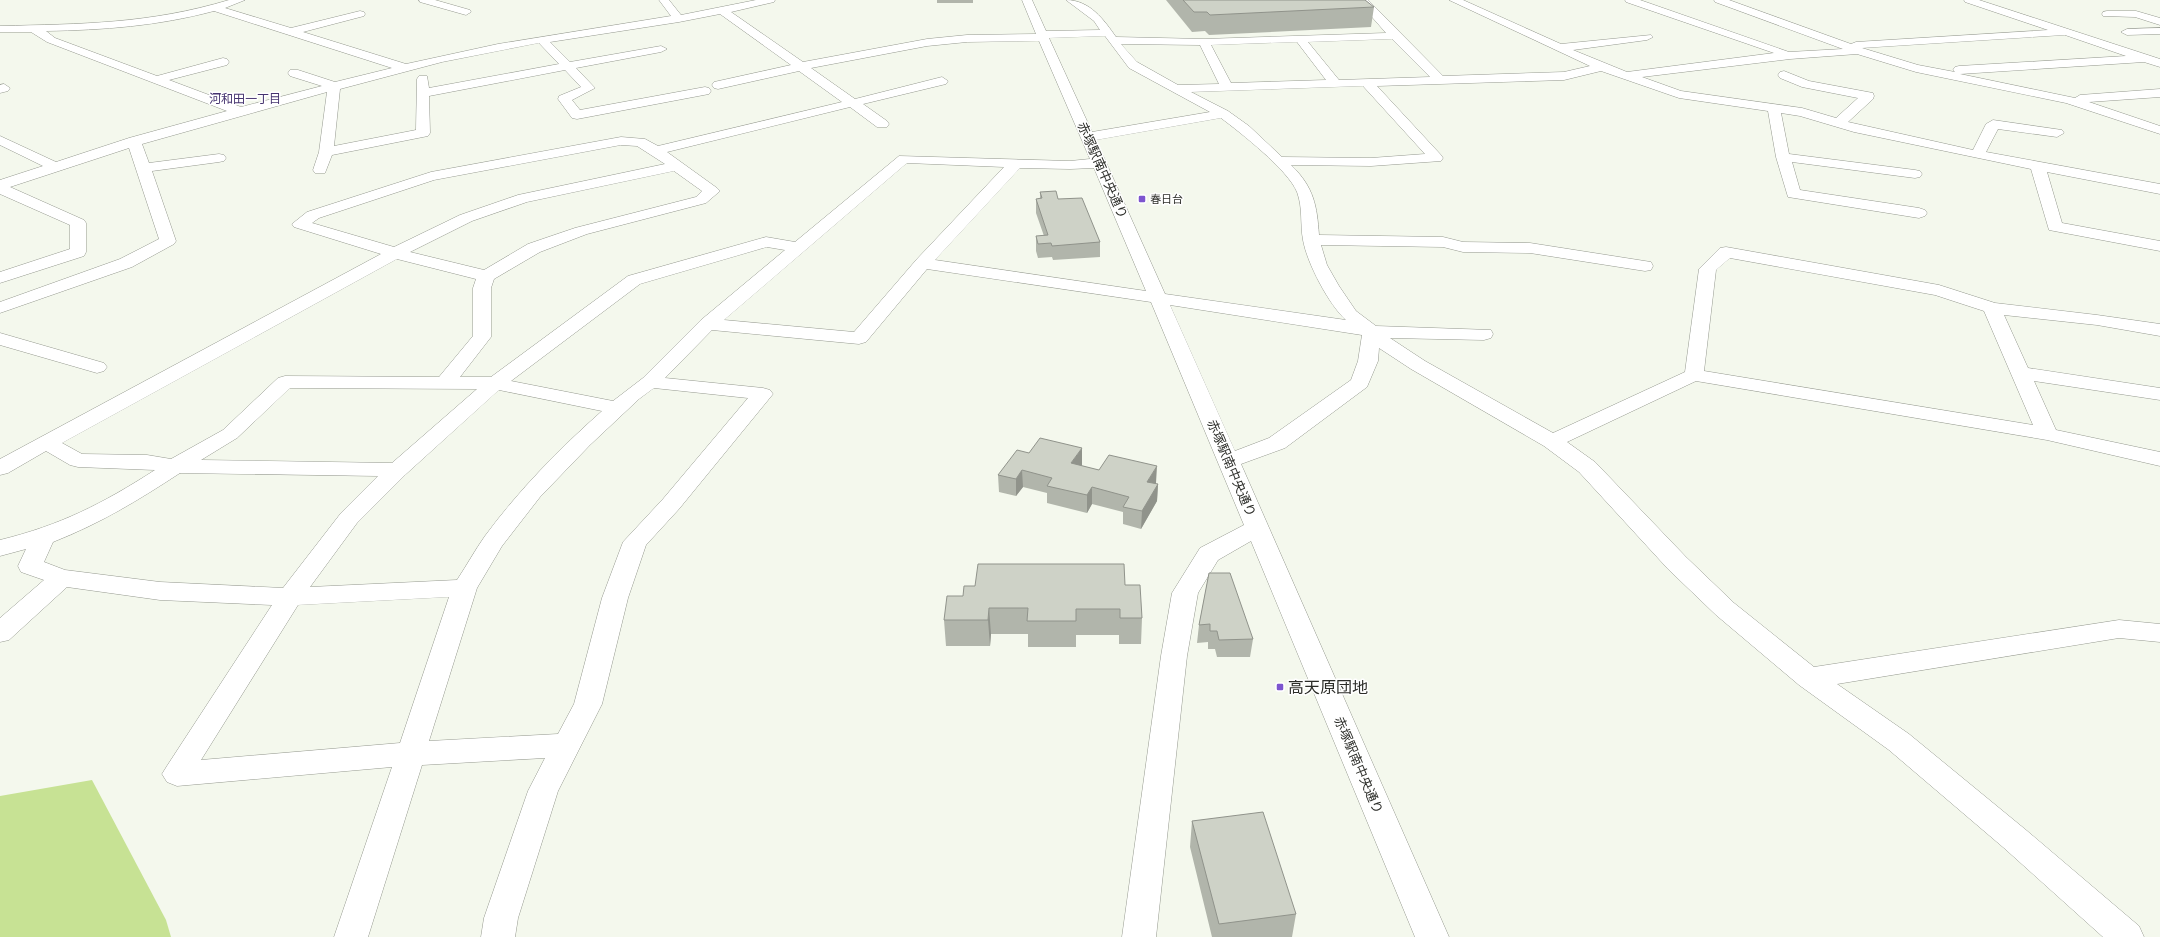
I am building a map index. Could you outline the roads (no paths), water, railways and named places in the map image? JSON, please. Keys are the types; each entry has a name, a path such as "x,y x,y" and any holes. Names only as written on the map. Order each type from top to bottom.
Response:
{"street":[{"path":"0,29 112,26 170,19 240,0"},
{"path":"424,0 466,12"},
{"path":"664,0 679,19"},
{"path":"0,185 54,166 134,141 239,111 422,64 542,40 723,11 770,0"},
{"name":"赤塚駅南中央通り","path":"1027,0 1100,163 1258,527 1432,937"},
{"path":"1071,0 1098,19 1124,56 1133,65 1175,90 1223,114 1244,129 1280,161 1304,191 1310,206 1311,240 1319,265 1330,286 1350,315 1391,348 1418,365 1552,441 1588,467 1677,563 1725,609 1809,678 1899,742 2015,839 2127,937"},
{"path":"1362,0 1395,36 1440,80"},
{"path":"1454,0 1602,67 1626,75 1650,86 1684,96 1802,112 1839,123 1978,155 2160,189"},
{"path":"1630,0 1790,55"},
{"path":"1719,0 1862,52 1930,72 2069,100 2160,130"},
{"path":"1969,0 2160,63"},
{"path":"215,8 406,68"},
{"path":"723,11 801,68 882,124"},
{"path":"290,32 360,14"},
{"path":"2107,14 2136,14 2160,22"},
{"path":"0,40 33,28"},
{"path":"33,28 51,40 239,111"},
{"path":"2127,32 2160,31"},
{"path":"1847,46 2067,32"},
{"path":"718,85 884,50 956,40 1043,35 1111,36 1204,42 1395,36"},
{"path":"1560,48 1646,36"},
{"path":"1300,39 1335,83"},
{"path":"542,40 589,88 564,99 577,115 705,91"},
{"path":"1204,42 1227,87"},
{"path":"423,93 661,49"},
{"path":"2129,53 2160,51"},
{"path":"1626,75 1790,55 1862,52"},
{"path":"1930,72 2144,58"},
{"path":"156,80 223,62"},
{"path":"326,152 423,133 422,64"},
{"path":"1175,90 1335,83 1564,76 1602,67"},
{"path":"294,73 334,86"},
{"path":"1784,75 1806,84 1868,96 1839,123"},
{"path":"656,151 850,102 942,81"},
{"path":"1280,161 1371,162 1436,158 1366,82"},
{"path":"320,170 326,152 334,86"},
{"path":"2069,100 2160,93"},
{"path":"1774,108 1783,156 1793,194 1919,213"},
{"path":"1088,136 1223,114"},
{"path":"1978,155 1993,124 2057,133"},
{"path":"0,140 54,166"},
{"path":"0,308 126,264 168,241 134,141"},
{"path":"446,382 482,337 482,288 486,276 534,248 581,231 701,200 712,191 656,151 640,142 621,141 431,176 313,215 300,224 395,253 486,276"},
{"path":"1783,156 1915,174"},
{"path":"142,168 219,158"},
{"path":"350,937 465,588 493,542 532,492 582,440 632,395 650,382 708,324 904,159 1070,165 1100,163"},
{"path":"708,324 859,338 923,263 1016,163"},
{"path":"0,468 395,253 466,218 523,198 677,166"},
{"path":"2038,167 2055,227 2160,246"},
{"path":"0,188 78,223 78,252 0,278"},
{"path":"1311,240 1443,242 1463,247 1530,248 1645,266"},
{"path":"568,745 410,754 177,774 290,597 349,518 397,470 496,383 634,280 766,242 799,248"},
{"path":"1694,374 1708,269 1726,252 1939,290 1992,308 2097,320 2160,330"},
{"path":"923,263 1158,297 1340,325 1372,332 1484,334"},
{"path":"1992,308 2047,434"},
{"path":"1229,460 1277,443 1360,383 1368,361 1372,332"},
{"path":"0,339 97,367"},
{"path":"2020,373 2160,394"},
{"path":"1552,441 1694,374 2047,434 2160,459"},
{"path":"0,548 43,537 82,522 127,498 175,466 230,434 285,382 496,383 512,388 617,408"},
{"path":"498,937 501,918 543,792 588,704 615,598 635,542 671,504 763,394 650,382"},
{"path":"47,443 78,460 148,462 175,466 397,470"},
{"path":"1139,937 1174,656 1185,593 1209,554 1258,527"},
{"path":"43,537 30,566 62,578 160,591 290,597 465,588"},
{"path":"0,633 62,578"},
{"path":"1809,678 2119,629 2160,633"}],"place":[{"name":"春日台","path":"1142,199"},
{"name":"高天原団地","path":"1280,687"}],"district":[{"name":"河和田一丁目","path":"245,98"}]}
